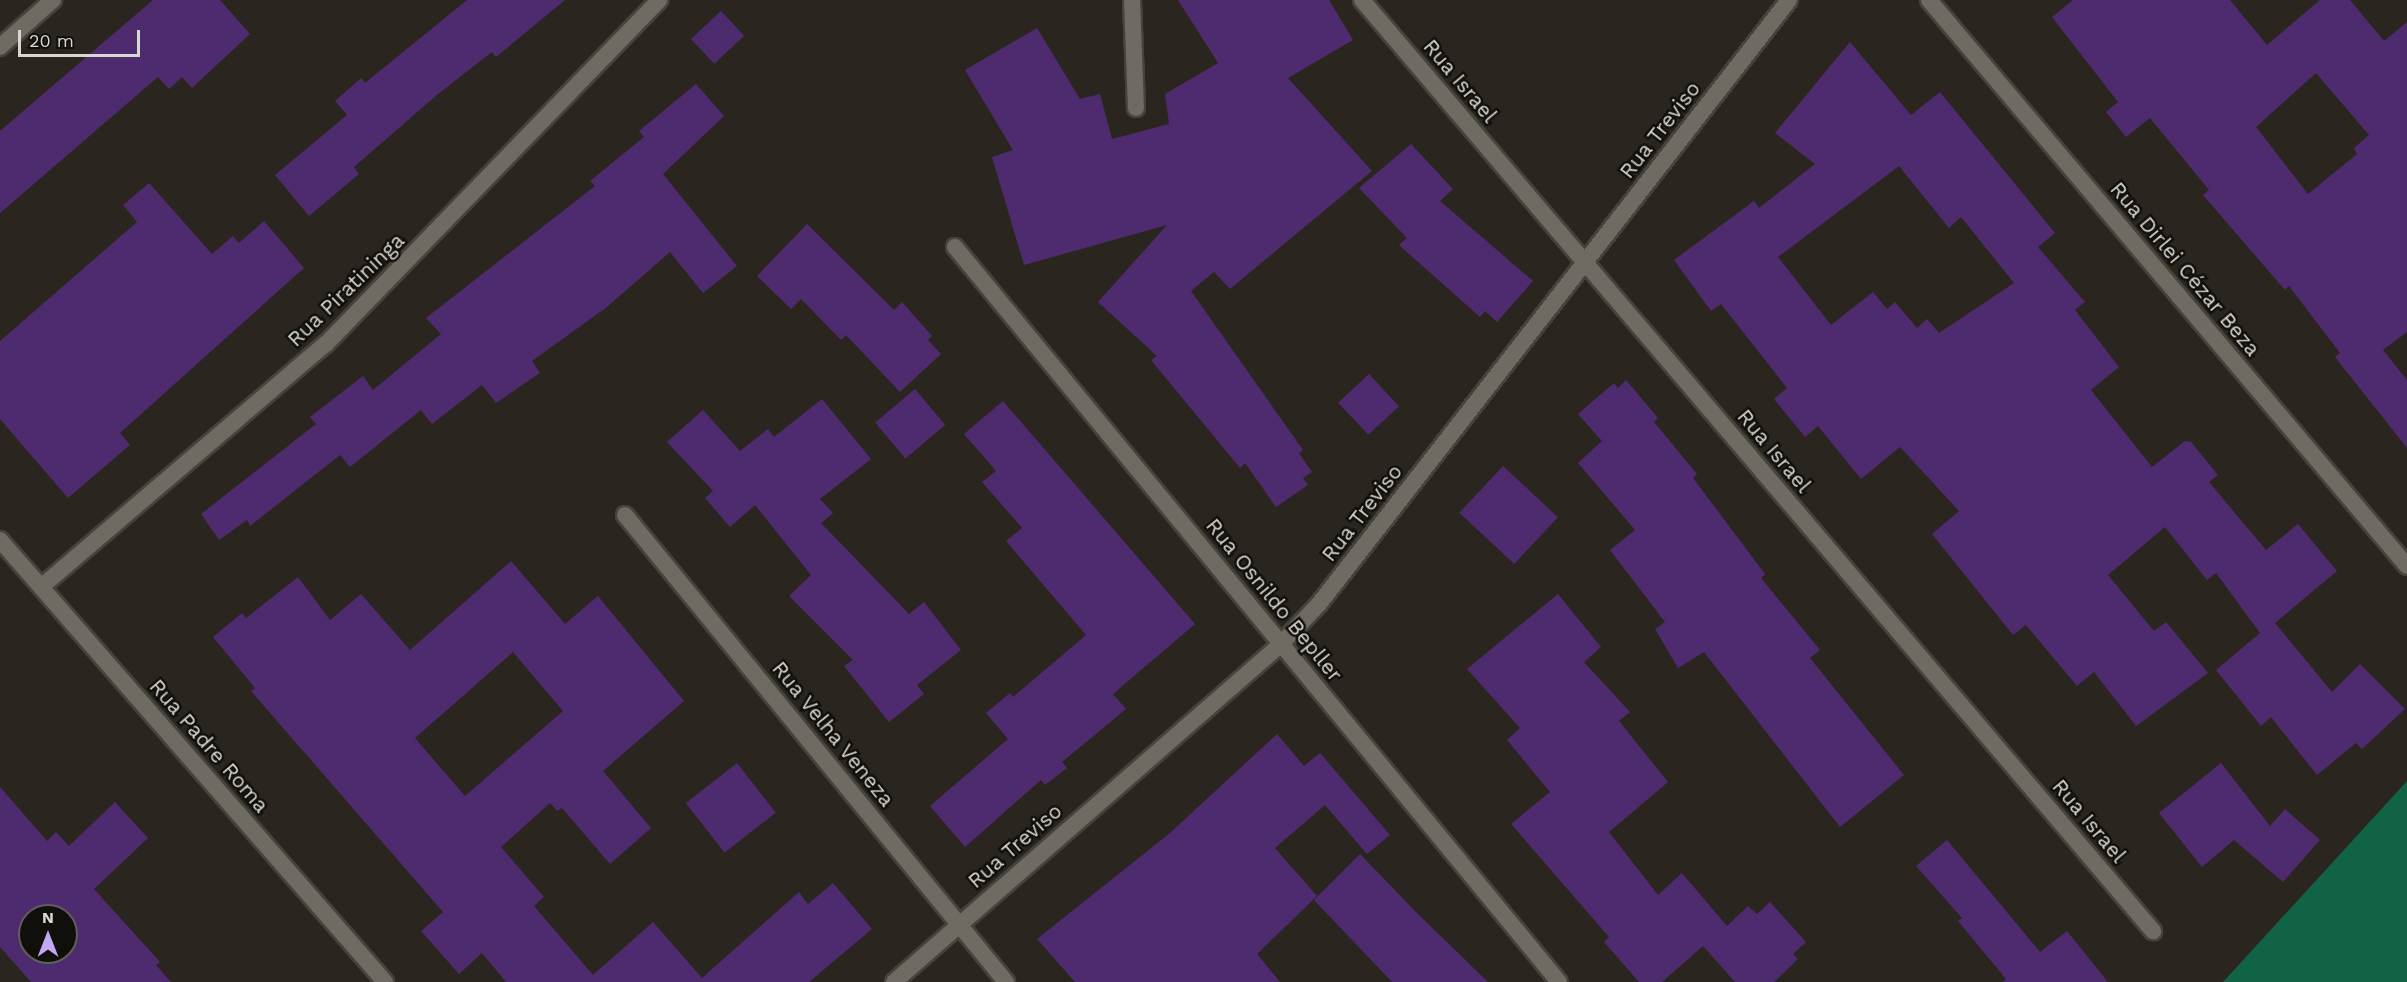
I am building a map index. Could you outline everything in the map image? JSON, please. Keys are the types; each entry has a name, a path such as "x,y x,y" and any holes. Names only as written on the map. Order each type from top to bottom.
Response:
{"street":[{"path":"0,47 53,0"},
{"name":"Rua Piratininga","path":"41,587 326,344 659,0"},
{"path":"1132,0 1136,108"},
{"name":"Rua Israel","path":"1362,0 2153,931"},
{"name":"Rua Treviso","path":"894,982 1281,644 1319,604 1586,264 1789,0"},
{"name":"Rua Dirlei Cézar Beza","path":"1929,0 2407,567"},
{"name":"Rua Osnildo Bepller","path":"955,247 1559,982"},
{"name":"Rua Velha Veneza","path":"625,515 1006,982"},
{"name":"Rua Padre Roma","path":"0,540 385,982"}],"green space":[{"path":"2407,781 2407,982 2223,982"}],"building":[{"path":"153,0 220,0 250,34 192,88 182,77 169,89 158,77 0,213 0,131"},
{"path":"467,0 565,0 496,57 492,52 438,94 354,167 359,174 309,216 275,175 347,115 335,101 361,78 365,83"},
{"path":"1178,0 1329,0 1353,40 1288,78 1372,171 1230,289 1214,272 1191,291 1303,450 1299,453 1312,472 1303,478 1308,485 1276,507 1245,463 1240,468 1151,360 1157,356 1098,302 1167,225 1024,265 992,157 1013,150 965,70 1037,28 1080,99 1100,94 1112,139 1169,124 1165,94 1218,63"},
{"path":"2073,0 2230,0 2267,45 2320,0 2350,0 2384,41 2407,22 2407,332 2383,350 2407,380 2407,448 2335,357 2340,353 2289,286 2285,290 2203,195 2209,190 2150,118 2126,137 2106,112 2118,102 2052,17","holes":["2316,73 2369,135 2354,148 2357,154 2308,194 2256,127"]},
{"path":"721,11 744,36 714,64 691,39"},
{"path":"1850,42 1911,115 1940,92 2055,233 2038,247 2085,302 2075,310 2119,367 2091,390 2152,467 2185,441 2191,442 2218,475 2209,482 2266,550 2298,524 2337,571 2275,623 2332,692 2360,664 2405,709 2362,749 2356,743 2317,775 2271,717 2261,726 2216,670 2260,633 2216,573 2207,580 2165,527 2108,575 2154,631 2166,622 2208,673 2136,726 2094,672 2077,686 2026,625 2013,635 1932,534 1959,511 1900,447 1861,479 1818,426 1805,437 1774,399 1787,388 1721,304 1711,311 1674,260 1754,201 1759,208 1815,164 1775,133","holes":["1899,166 1949,228 1961,217 2014,283 1939,333 1927,319 1917,328 1895,302 1887,309 1873,292 1831,325 1778,257"]},
{"path":"696,84 724,116 663,174 737,266 703,293 670,252 607,307 532,361 540,373 496,403 482,385 432,424 421,410 350,467 340,455 250,526 247,520 219,540 201,514 316,424 310,417 363,376 373,390 441,334 426,318 595,186 590,181 644,137 639,131"},
{"path":"1411,144 1453,189 1440,201 1533,281 1497,322 1485,311 1480,317 1399,245 1407,238 1359,188"},
{"path":"149,183 212,254 233,236 239,243 264,221 304,268 120,433 130,445 68,498 0,419 0,341 137,222 123,205"},
{"path":"807,224 894,310 902,302 932,336 928,340 941,354 900,392 846,335 841,340 801,299 791,309 757,276"},
{"path":"1369,374 1399,406 1368,435 1338,403"},
{"path":"1626,380 1658,418 1654,422 1697,474 1693,478 1765,574 1761,578 1820,650 1810,658 1904,775 1840,827 1704,652 1678,668 1655,629 1665,622 1610,550 1635,530 1578,463 1602,441 1578,414 1614,383 1618,388"},
{"path":"915,389 945,425 905,458 875,422"},
{"path":"822,399 871,459 820,499 833,513 821,523 909,614 924,602 961,650 917,685 924,694 889,722 844,666 853,660 789,596 811,575 755,505 730,527 705,498 713,491 667,442 703,410 740,451 768,429 774,437"},
{"path":"1003,401 1195,624 1113,694 1126,709 1062,762 1067,768 1045,785 1041,780 965,847 930,806 1008,739 986,713 1010,693 1013,697 1086,635 1006,541 1022,528 982,482 996,471 964,434"},
{"path":"1503,466 1558,517 1514,564 1459,513"},
{"path":"511,561 565,624 598,596 684,701 603,771 651,828 610,864 562,808 557,811 550,803 501,847 544,897 534,906 593,975 653,922 702,978 799,892 808,904 833,883 872,929 809,982 506,982 482,953 459,974 421,931 443,912 251,691 255,688 213,637 242,613 246,618 298,577 330,620 361,594 410,650","holes":["513,652 563,711 465,796 415,738"]},
{"path":"1558,594 1601,647 1584,662 1630,712 1619,721 1668,782 1609,832 1658,895 1682,873 1727,926 1748,906 1757,914 1770,902 1806,942 1793,954 1798,959 1774,982 1735,982 1703,946 1662,982 1639,982 1604,942 1609,937 1511,824 1550,792 1507,740 1520,728 1467,669"},
{"path":"1277,734 1304,766 1320,753 1390,835 1367,854 1325,805 1275,848 1317,896 1257,954 1280,982 1075,982 1037,939 1170,833"},
{"path":"737,763 776,813 725,853 686,803"},
{"path":"2221,763 2270,826 2285,809 2320,840 2283,882 2234,840 2202,867 2159,813"},
{"path":"0,787 47,841 56,832 69,846 115,802 148,838 94,889 160,962 156,965 171,982 31,982 0,947"},
{"path":"1947,840 2040,952 2067,931 2108,982 2003,982 2006,979 1958,921 1962,918 1916,866"},
{"path":"1360,854 1488,982 1392,982 1314,900"}]}
